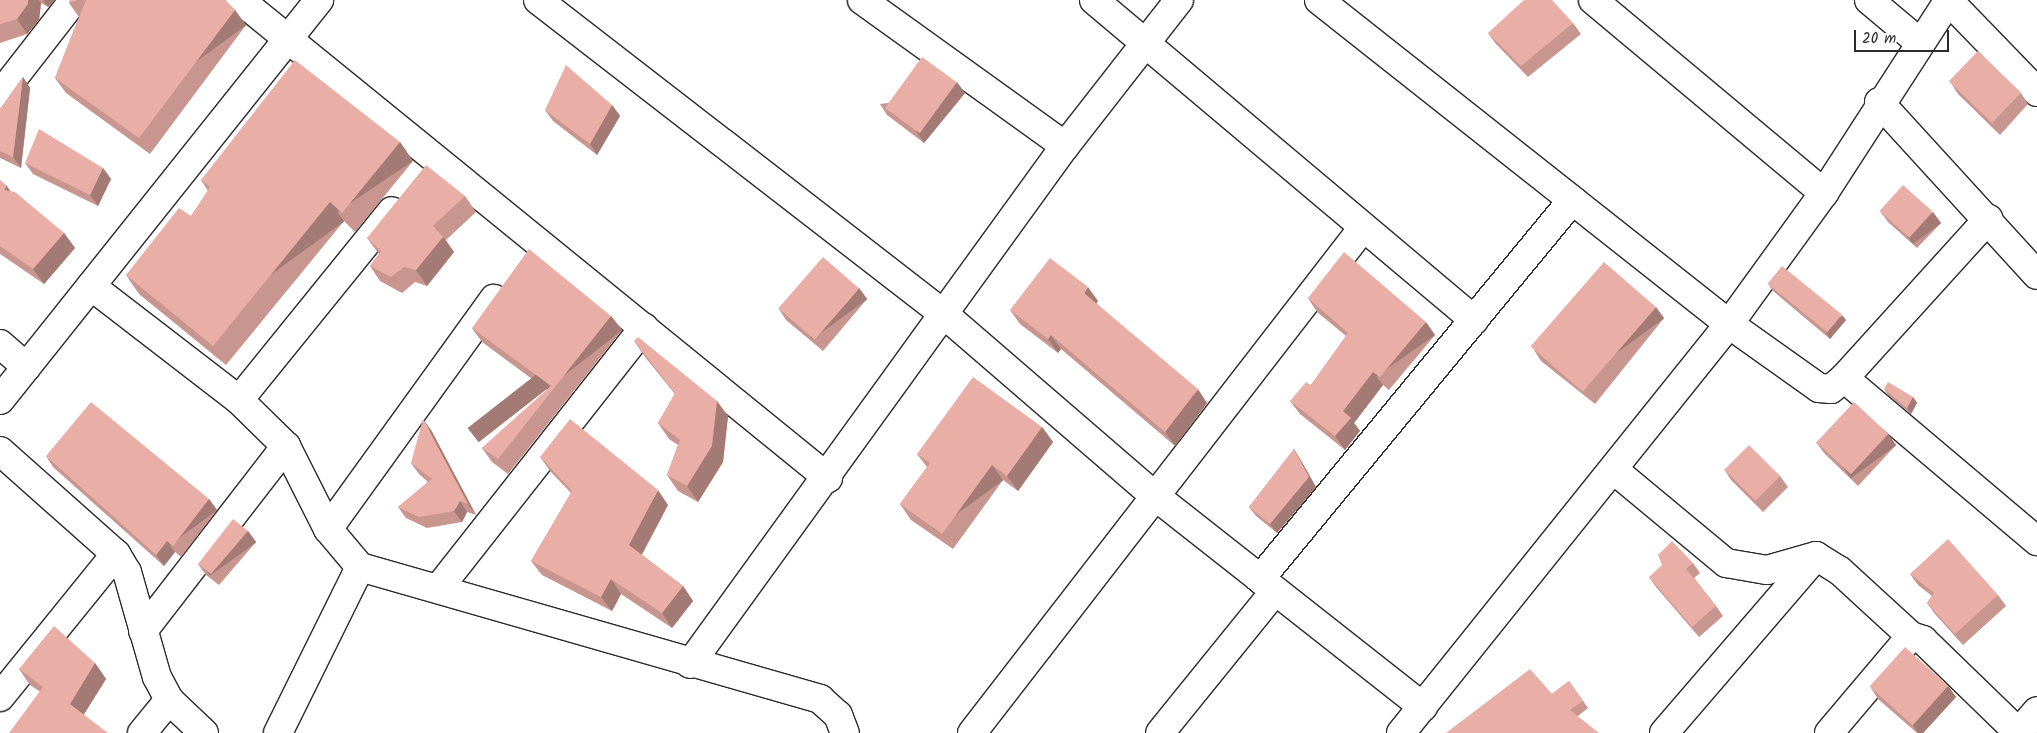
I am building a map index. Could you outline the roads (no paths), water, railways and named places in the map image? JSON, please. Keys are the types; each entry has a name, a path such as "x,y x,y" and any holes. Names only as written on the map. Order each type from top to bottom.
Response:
{"street":[{"path":"0,95 74,0"},
{"path":"240,0 538,239 828,478"},
{"path":"0,400 319,0"},
{"path":"538,0 946,315 1155,496 1422,707"},
{"path":"862,0 1065,146"},
{"path":"1094,0 1145,40 1362,229 1474,320"},
{"path":"690,664 828,478 1065,146 1145,40 1179,0"},
{"path":"1319,0 1729,324 1819,388 1830,389 1844,378 1988,219"},
{"path":"1593,0 1824,193"},
{"path":"1869,0 1919,42"},
{"path":"1401,733 1614,470 1729,324 1824,193 1879,102 1948,0 2037,92"},
{"path":"1879,102 1988,219 2037,275"},
{"path":"240,400 436,157"},
{"path":"1160,733 1268,585 1474,320 1572,200"},
{"path":"972,733 1362,229"},
{"path":"328,529 538,239"},
{"path":"90,286 240,400 286,446 328,529 360,567 690,664 820,699 838,715 844,733"},
{"path":"438,589 644,327"},
{"path":"0,344 26,367"},
{"path":"1844,378 2037,540"},
{"path":"143,630 286,446"},
{"path":"0,451 116,554 127,572 157,677 169,700 204,733"},
{"path":"1614,470 1726,564 1767,570 1816,556 1840,571 1911,636 1922,640 2018,733 2037,711"},
{"path":"0,697 116,554"},
{"path":"1664,733 1816,556"},
{"path":"278,733 360,567"},
{"path":"1829,733 1911,636"},
{"path":"142,733 169,700"}]}
